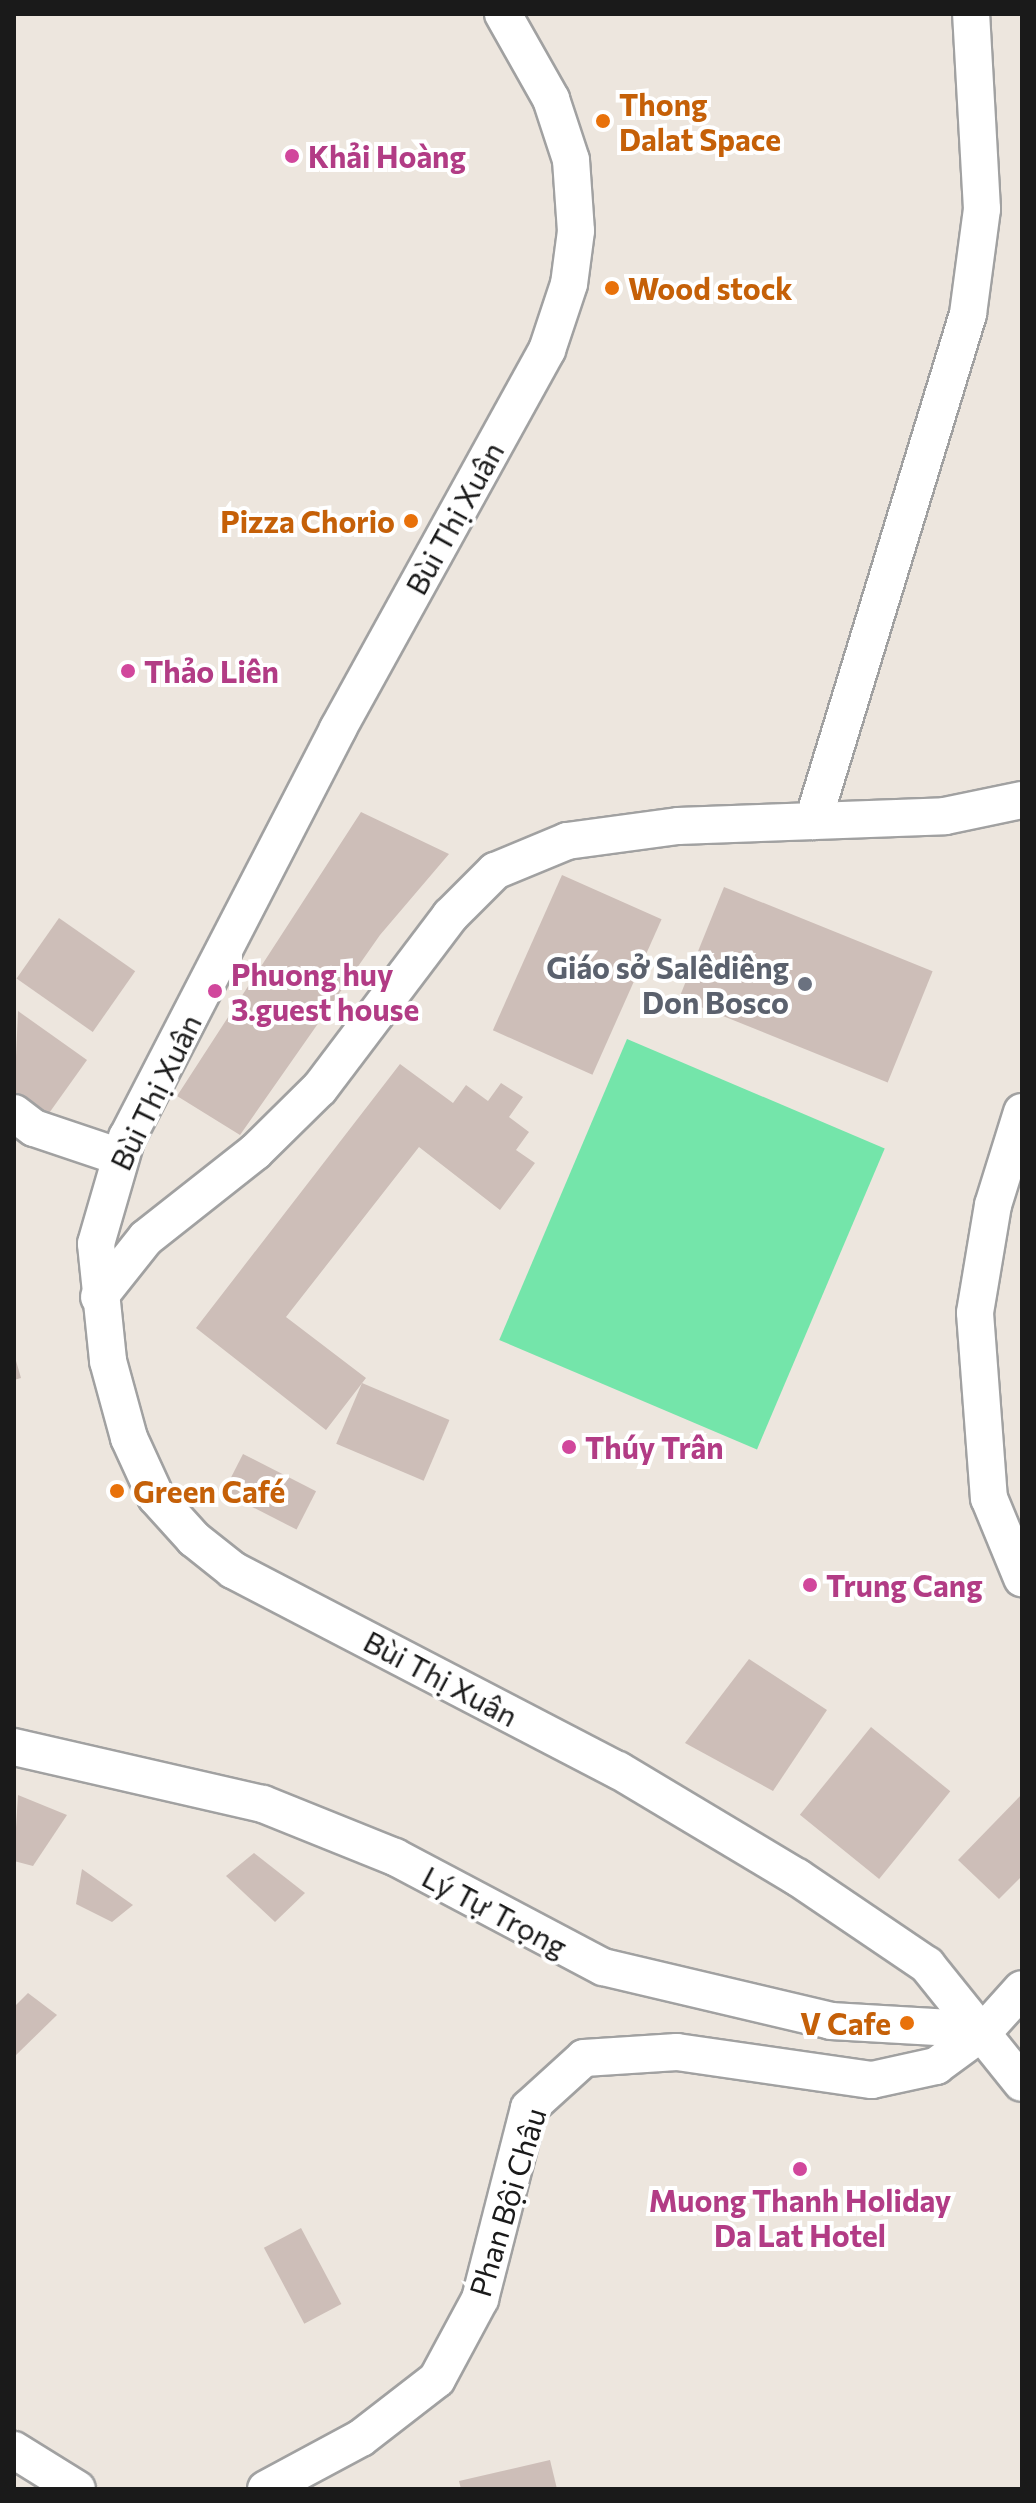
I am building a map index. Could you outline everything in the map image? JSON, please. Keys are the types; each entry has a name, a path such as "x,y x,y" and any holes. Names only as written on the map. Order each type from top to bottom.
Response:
{"street":[{"name":"Bùi Thị Xuân","path":"503,14 551,99 571,160 576,231 547,350 338,729 120,1157 96,1244 99,1297 129,1438 156,1497 194,1539 233,1570 618,1770 797,1877 927,1965 985,2030 1022,2083"},
{"path":"813,821 968,314 982,209 971,14"},
{"path":"99,1297 146,1238 255,1152 320,1088 450,916 495,871 567,841 678,826 945,816 1022,800"},
{"path":"1022,1112 993,1205 975,1313 989,1498 1022,1578"},
{"path":"24,1120 120,1157"},
{"name":"Lý Tự Trọng","path":"14,1747 263,1804 395,1857 603,1967 831,2021 985,2030"},
{"name":"Phan Bội Châu","path":"266,2489 361,2438 437,2379 480,2299 529,2108 584,2058 677,2052 872,2080 936,2066 985,2030 1022,1989"},
{"path":"14,2450 77,2489"}],"green space":[{"path":"627,1039 885,1148 757,1449 499,1340"}],"building":[{"path":"361,812 449,854 380,935 240,1135 177,1096"},
{"path":"562,875 662,919 592,1075 493,1030"},
{"name":"Giáo sở Salêdiêng Don Bosco","path":"724,887 933,971 888,1083 679,998"},
{"path":"59,918 135,971 93,1032 17,979"},
{"path":"18,1011 87,1060 42,1123 14,1103"},
{"path":"400,1064 453,1103 466,1085 488,1101 501,1083 523,1097 509,1117 529,1132 516,1150 535,1163 500,1210 419,1147 286,1317 366,1378 326,1430 196,1328"},
{"path":"14,1354 21,1378 14,1380"},
{"path":"362,1383 449,1420 424,1481 336,1444"},
{"path":"243,1454 316,1491 297,1530 223,1492"},
{"path":"749,1659 827,1710 773,1791 685,1743"},
{"path":"871,1727 950,1791 879,1879 800,1815"},
{"path":"1022,1794 1022,1876 999,1899 958,1860"},
{"path":"18,1795 67,1815 33,1866 14,1861"},
{"path":"254,1853 305,1893 275,1922 226,1876"},
{"path":"82,1869 133,1905 112,1922 76,1904"},
{"path":"28,1993 57,2015 14,2057 14,2007"},
{"path":"301,2228 341,2304 304,2324 264,2248"},
{"path":"550,2460 557,2489 461,2489 459,2481"}],"place":[{"name":"Thong Dalat Space","path":"603,121"},
{"name":"Khải Hoàng","path":"292,156"},
{"name":"Wood stock","path":"612,288"},
{"name":"Pizza Chorio","path":"411,521"},
{"name":"Thảo Liên","path":"128,671"},
{"name":"Giáo sở Salêdiêng Don Bosco","path":"805,984"},
{"name":"Phuong huy 3.guest house","path":"215,991"},
{"name":"Thúy Trân","path":"569,1447"},
{"name":"Green Café","path":"117,1491"},
{"name":"Trung Cang","path":"810,1585"},
{"name":"V Cafe","path":"907,2023"},
{"name":"Muong Thanh Holiday Da Lat Hotel","path":"800,2169"}]}
